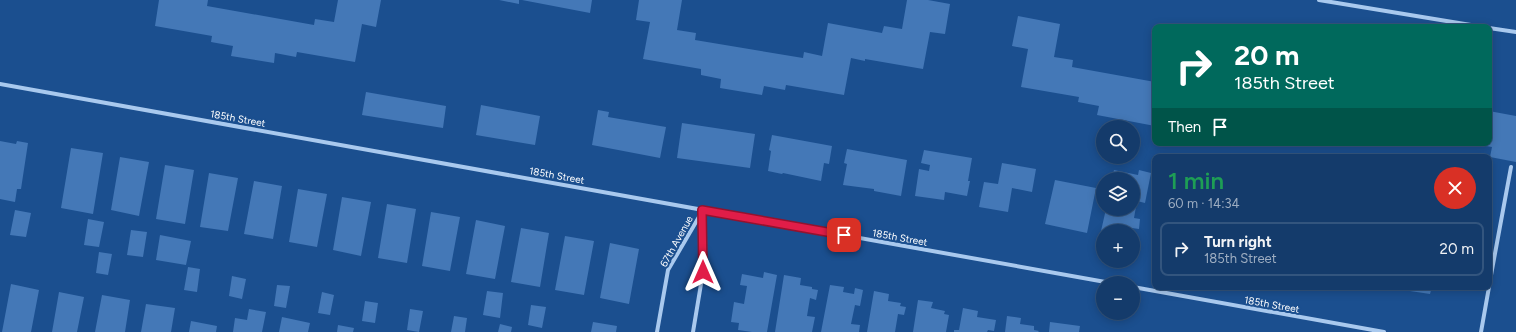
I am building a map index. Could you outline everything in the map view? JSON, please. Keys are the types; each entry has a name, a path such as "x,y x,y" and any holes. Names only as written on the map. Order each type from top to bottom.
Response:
{"street":[{"path":"1319,0 1465,24"},
{"path":"1492,28 1516,32"},
{"name":"185th Street","path":"0,84 1096,280"},
{"path":"1492,271 1511,167"},
{"name":"67th Avenue","path":"658,332 668,270 702,210"},
{"name":"67th Avenue","path":"693,332 703,272 702,210"},
{"name":"185th Street","path":"1140,288 1384,332"},
{"path":"1481,332 1488,290"}],"building":[{"path":"159,0 208,0 207,6 314,25 315,19 334,22 338,0 381,0 376,27 362,24 355,62 297,52 296,57 275,53 274,63 231,56 233,46 211,42 212,36 155,26"},
{"path":"499,0 519,0 519,4"},
{"path":"522,0 592,0 590,13"},
{"path":"639,0 682,0 677,30 696,33 695,40 803,58 804,52 822,56 828,23 882,33 884,26 902,29 907,0 928,0 950,4 945,34 930,32 923,69 851,58 844,95 786,85 785,90 764,86 762,95 720,88 721,79 701,75 701,69 643,59 650,22 636,20"},
{"path":"1018,16 1060,24 1054,57 1073,60 1072,67 1152,81 1152,125 1140,123 1140,120 1123,120 1097,115 1099,106 1078,102 1079,97 1021,87 1028,49 1012,46"},
{"path":"366,92 446,106 443,128 362,115"},
{"path":"481,105 540,116 535,145 476,135"},
{"path":"598,110 609,112 608,117 666,127 660,158 592,145"},
{"path":"1492,112 1516,116 1516,162 1492,157 1492,154 1491,154 1492,147 1486,146 1492,146"},
{"path":"682,123 755,134 750,168 677,158"},
{"path":"772,135 832,146 829,164 824,163 821,181 768,171 771,151 769,150"},
{"path":"0,141 16,144 17,141 28,143 21,189 17,189 15,202 0,199"},
{"path":"71,148 103,153 93,214 61,208"},
{"path":"847,149 907,160 901,196 874,191 874,189 843,185 847,164 844,163"},
{"path":"924,150 972,158 967,196 945,192 944,200 915,196 919,169 929,171 930,165 921,163"},
{"path":"120,157 149,162 139,216 111,210"},
{"path":"1002,163 1036,169 1032,192 1012,188 1008,212 979,207 984,182 998,184"},
{"path":"165,165 194,170 185,224 156,219"},
{"path":"1114,170 1124,172 1114,172"},
{"path":"1139,170 1151,173 1145,203 1140,202"},
{"path":"209,173 238,178 228,231 200,227"},
{"path":"1055,180 1096,188 1087,233 1045,224"},
{"path":"254,181 282,186 273,239 244,234"},
{"path":"298,189 327,194 317,247 289,242"},
{"path":"342,197 371,202 361,256 333,250"},
{"path":"387,204 416,209 407,263 378,258"},
{"path":"15,210 31,213 26,237 10,235"},
{"path":"431,212 460,217 450,271 422,266"},
{"path":"1104,216 1134,216 1134,218 1140,219 1140,224 1103,224"},
{"path":"88,219 104,222 99,247 84,245"},
{"path":"476,220 505,226 495,279 466,274"},
{"path":"521,228 549,233 540,287 511,282"},
{"path":"131,230 147,232 143,257 127,255"},
{"path":"160,235 191,241 186,265 156,260"},
{"path":"565,236 594,241 584,295 555,290"},
{"path":"610,243 639,249 629,304 600,298"},
{"path":"99,252 112,254 108,275 96,273"},
{"path":"188,267 200,269 197,292 184,290"},
{"path":"764,272 777,275 767,332 738,330 739,323 731,322 734,302 744,304 747,286 740,285 742,274 763,278"},
{"path":"784,275 801,278 800,285 812,287 812,289 818,290 816,300 810,298 807,316 815,317 812,332 775,332"},
{"path":"232,276 246,279 242,299 229,296"},
{"path":"11,284 39,290 31,332 2,332"},
{"path":"277,285 290,286 286,308 274,306"},
{"path":"830,285 844,287 843,292 854,294 855,288 863,290 860,306 855,305 851,324 860,325 859,332 821,332"},
{"path":"1410,290 1431,290 1430,294"},
{"path":"487,291 503,293 500,318 483,315"},
{"path":"874,291 889,294 888,301 901,303 900,306 906,307 904,315 898,314 895,332 867,332"},
{"path":"59,292 84,297 77,332 52,332"},
{"path":"322,292 334,295 330,315 318,313"},
{"path":"102,295 130,300 125,332 95,332"},
{"path":"918,300 933,302 931,308 945,311 944,314 949,315 946,332 913,332"},
{"path":"365,301 378,303 375,323 362,321"},
{"path":"146,304 175,308 171,332 141,332"},
{"path":"531,305 546,307 542,328 528,325"},
{"path":"963,308 978,311 977,317 996,320 994,331 954,332 954,330 959,330"},
{"path":"249,309 266,312 262,332 233,332 235,318 247,320"},
{"path":"410,309 423,311 419,332 407,330"},
{"path":"454,316 467,318 465,332 451,332"},
{"path":"1007,316 1021,318 1020,324 1034,326 1034,330 1039,331 1005,332"},
{"path":"282,317 310,323 308,332 279,332"},
{"path":"191,321 217,326 216,332 189,332"},
{"path":"593,322 617,326 616,332 591,332"},
{"path":"1050,322 1080,326 1079,332 1049,332"},
{"path":"500,324 512,327 511,332 498,332"},
{"path":"338,325 354,328 353,332 337,332"}],"route":[{"path":"703,272 702,210 844,235"}]}
